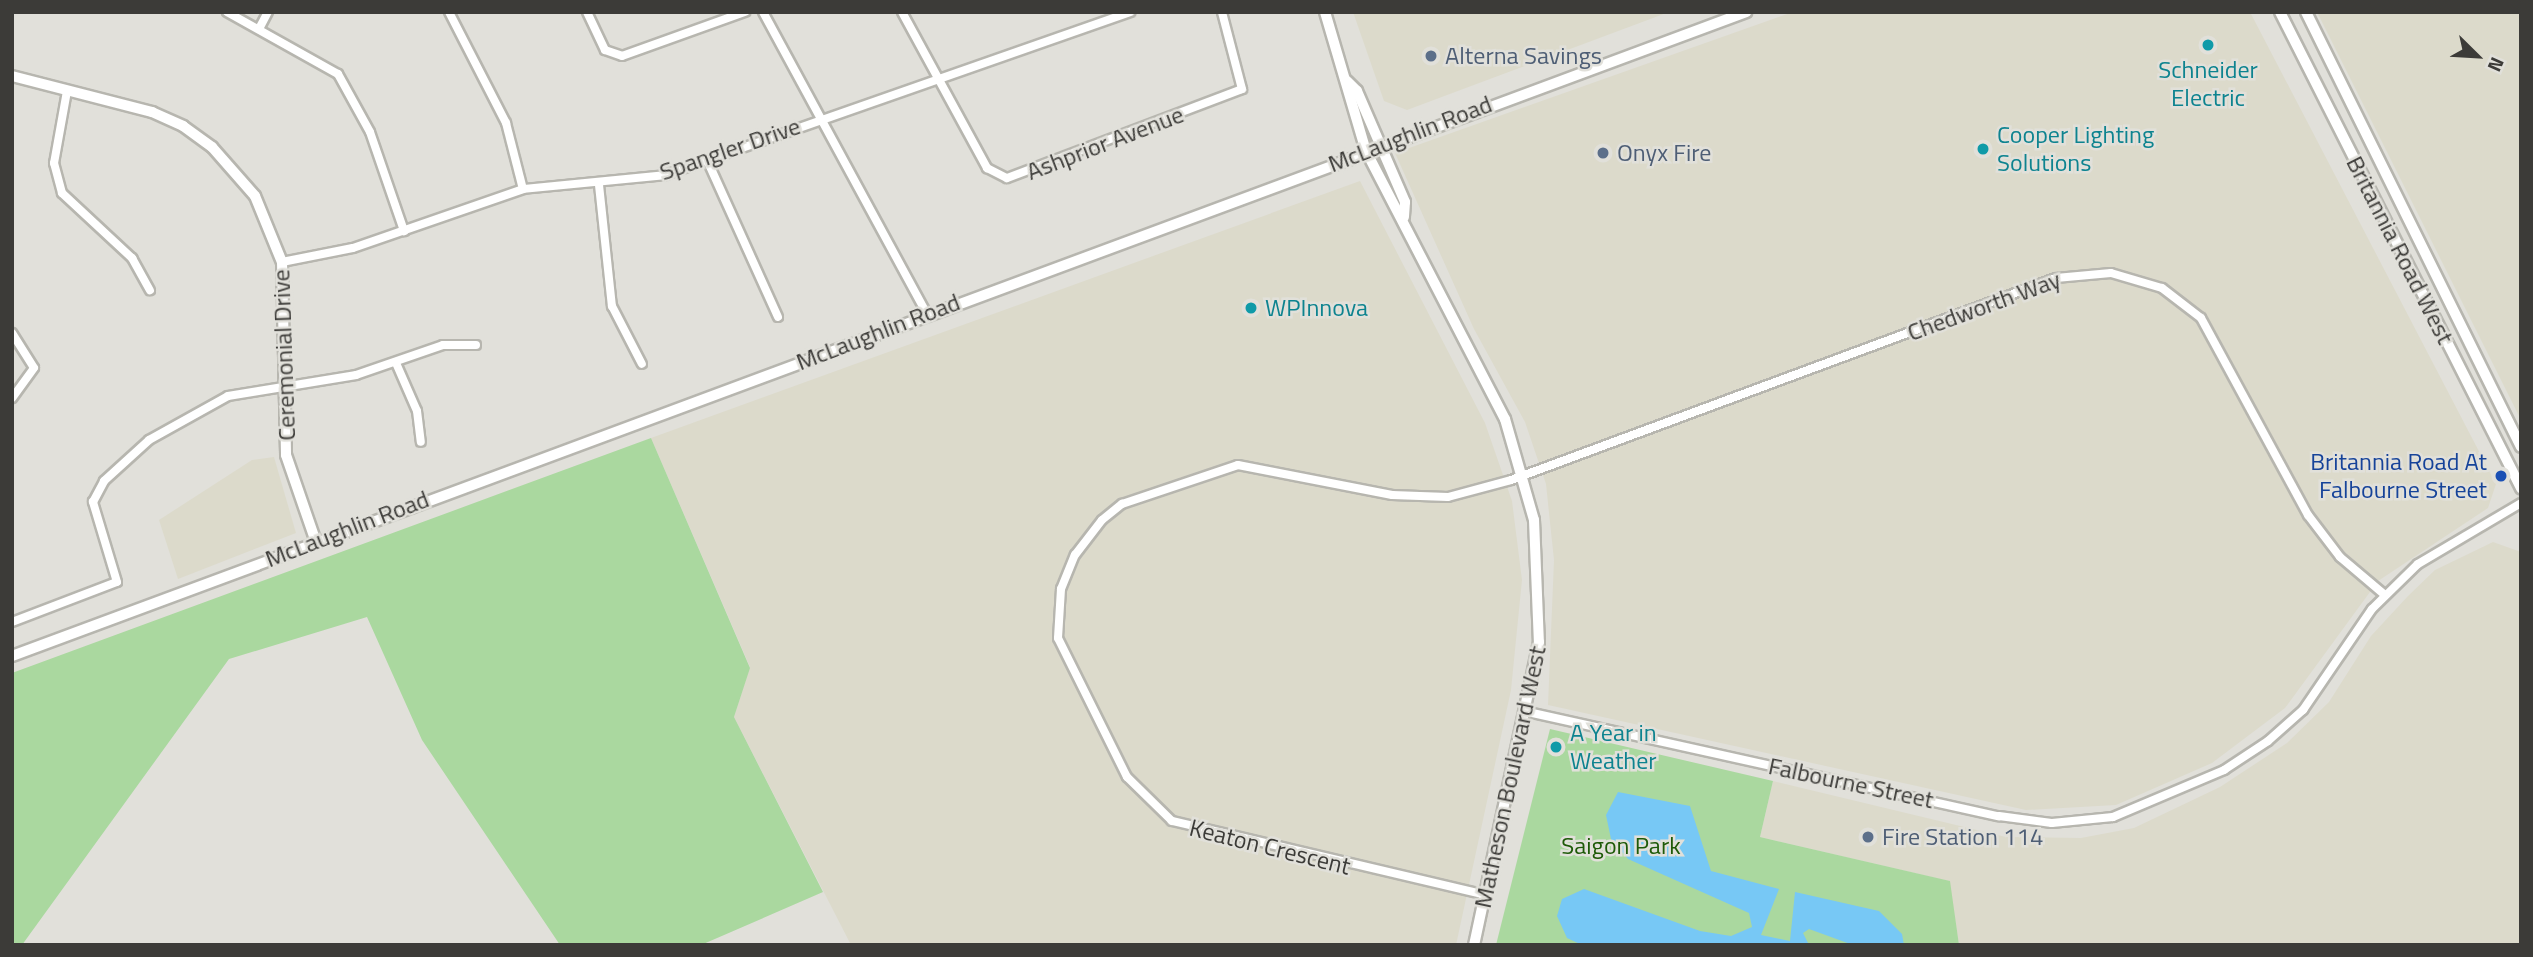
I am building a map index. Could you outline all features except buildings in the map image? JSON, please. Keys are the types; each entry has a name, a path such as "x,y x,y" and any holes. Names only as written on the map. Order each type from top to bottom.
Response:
{"main road":[{"name":"Britannia Road West","path":"2280,12 2521,488"},
{"name":"Britannia Road West","path":"2306,12 2521,447"}],"street":[{"path":"227,12 260,27 347,86 404,231"},
{"path":"260,27 268,12"},
{"path":"449,12 506,123 523,189"},
{"path":"587,12 605,50 622,56 745,12"},
{"path":"764,12 927,314"},
{"path":"902,12 938,80"},
{"name":"Spangler Drive","path":"282,262 404,231 523,189 599,185 708,162 821,117 938,80 1130,12"},
{"name":"Ashprior Avenue","path":"938,80 987,168 1015,177 1242,89 1222,12"},
{"name":"Matheson Boulevard West","path":"1325,12 1366,151 1393,209 1404,217 1505,419 1526,474 1541,591 1528,712 1474,945"},
{"name":"McLaughlin Road","path":"12,656 1380,145 1743,13"},
{"name":"Ceremonial Drive","path":"12,76 152,112 212,147 255,196 282,262 286,455 316,542"},
{"name":"Matheson Boulevard West","path":"1347,81 1357,92 1405,202 1404,217"},
{"path":"67,91 54,163 62,193 132,258 150,290"},
{"path":"708,162 778,317"},
{"path":"599,185 612,306 642,364"},
{"name":"Chedworth Way","path":"1526,474 2056,278 2111,273 2162,288 2201,318 2308,515 2340,557 2385,596"},
{"path":"12,332 34,368 12,398"},
{"path":"12,622 117,582 93,502 104,481 149,440 228,396 285,388 396,363 443,345 475,345"},
{"path":"396,363 417,411 421,442"},
{"name":"Keaton Crescent","path":"1486,895 1172,821 1127,777 1063,652 1057,621 1075,555 1102,520 1122,504 1228,466 1268,466 1392,495 1448,497 1526,474"},
{"name":"Falbourne Street","path":"1528,712 1999,816 2052,823 2113,817 2224,770 2268,741 2303,710 2385,596 2418,564 2521,503"}],"shaded area":[{"path":"1353,12 1669,12 1407,110 1384,101"},
{"path":"1793,12 2250,12 2496,484 2488,508 2378,581 2285,708 2212,763 2116,805 2026,810 1548,705 1554,560 1546,484 1525,422 1474,329 1395,153"},
{"path":"2317,12 2521,12 2521,420"},
{"path":"1360,181 1485,423 1512,501 1522,580 1511,690 1456,945 851,945 734,717 750,667 651,438"},
{"path":"274,457 296,533 178,579 159,520 252,460"},
{"path":"2493,542 2521,552 2521,945 1959,945 1949,881 1760,837 1773,781 2006,837 2081,838 2134,828 2220,787 2287,743 2329,702 2371,636 2408,596 2435,570"}],"green space":[{"path":"651,438 750,668 734,717 823,892 701,945 560,945 422,740 367,617 229,659 22,945 12,945 12,673"},
{"name":"Saigon Park","path":"1550,729 1773,781 1760,837 1950,881 1959,945 1496,945"}],"water":[{"path":"1618,792 1690,806 1711,871 1779,889 1761,935 1790,941 1795,892 1879,911 1902,934 1904,945 1853,945 1809,929 1803,933 1809,945 1582,945 1567,938 1557,916 1562,899 1584,889 1700,931 1731,936 1752,927 1749,913 1628,859 1611,839 1606,815"}],"place":[{"name":"Schneider Electric","path":"2208,45"},
{"name":"Alterna Savings","path":"1431,56"},
{"name":"Cooper Lighting Solutions","path":"1983,149"},
{"name":"Onyx Fire","path":"1603,153"},
{"name":"WPInnova","path":"1251,308"},
{"name":"Britannia Road At Falbourne Street","path":"2501,476"},
{"name":"A Year in Weather","path":"1556,747"},
{"name":"Fire Station 114","path":"1868,837"}]}
